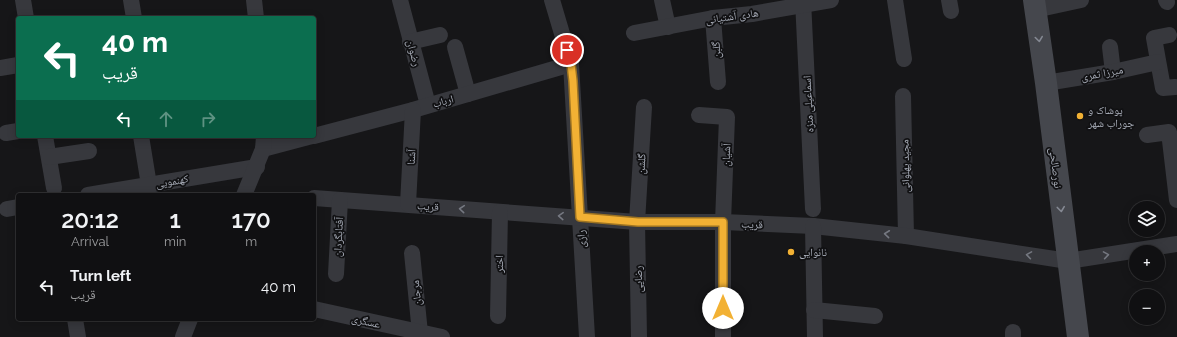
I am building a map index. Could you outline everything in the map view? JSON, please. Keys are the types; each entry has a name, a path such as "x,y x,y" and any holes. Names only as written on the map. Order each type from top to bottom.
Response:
{"main road":[{"name":"نورصالحی","path":"1034,5 1046,83 1078,337"}],"street":[{"path":"23,0 26,16"},
{"path":"131,0 134,16"},
{"path":"254,0 256,16"},
{"name":"رضوان","path":"400,0 410,42 421,108"},
{"name":"رازی","path":"552,0 571,64 588,337"},
{"path":"662,0 668,26"},
{"name":"هادی آشتیانی","path":"634,33 714,18 751,7 831,0"},
{"path":"896,0 904,59"},
{"path":"1034,5 1081,0"},
{"name":"اسماعیلی منزه","path":"803,2 813,209"},
{"name":"گلبن","path":"714,18 718,82"},
{"path":"410,42 440,35"},
{"path":"1162,37 1158,62 1169,87"},
{"path":"455,47 468,94"},
{"path":"1110,48 1113,72"},
{"name":"میرزا ثمری","path":"1046,83 1113,72 1158,62"},
{"name":"ارباب","path":"316,135 421,108 571,64"},
{"path":"0,68 16,65"},
{"name":"مجید پهلوانی","path":"904,96 906,236"},
{"name":"گلشن","path":"638,222 644,107"},
{"name":"آشنا","path":"408,204 421,108"},
{"name":"آشیان","path":"699,115 728,117 723,222"},
{"path":"1147,135 1169,132 1177,200"},
{"path":"45,138 54,188"},
{"path":"141,138 149,185"},
{"name":"ارباب","path":"263,142 296,138"},
{"path":"246,193 256,167 263,142"},
{"path":"49,157 89,151"},
{"name":"کهنمویی","path":"100,193 256,167"},
{"name":"قریب","path":"316,198 638,222 723,222 813,226 906,236 1068,261 1177,244"},
{"name":"آفتابگردان","path":"336,274 340,200"},
{"name":"اختر","path":"498,316 500,212"},
{"name":"رضایی","path":"638,222 639,337"},
{"path":"723,222 723,337"},
{"path":"813,226 815,337"},
{"name":"مرجان","path":"412,253 420,333"},
{"name":"عسگری","path":"316,309 442,337"},
{"path":"814,310 875,316"},
{"path":"75,321 78,337"},
{"path":"183,337 189,321"}],"place":[{"name":"پوشاک و جوراب شهر","path":"1080,116"},
{"name":"نانوایی","path":"791,252"}],"route":[{"path":"567,50 571,64 573,81 580,217 638,222 723,222 723,308"}]}
